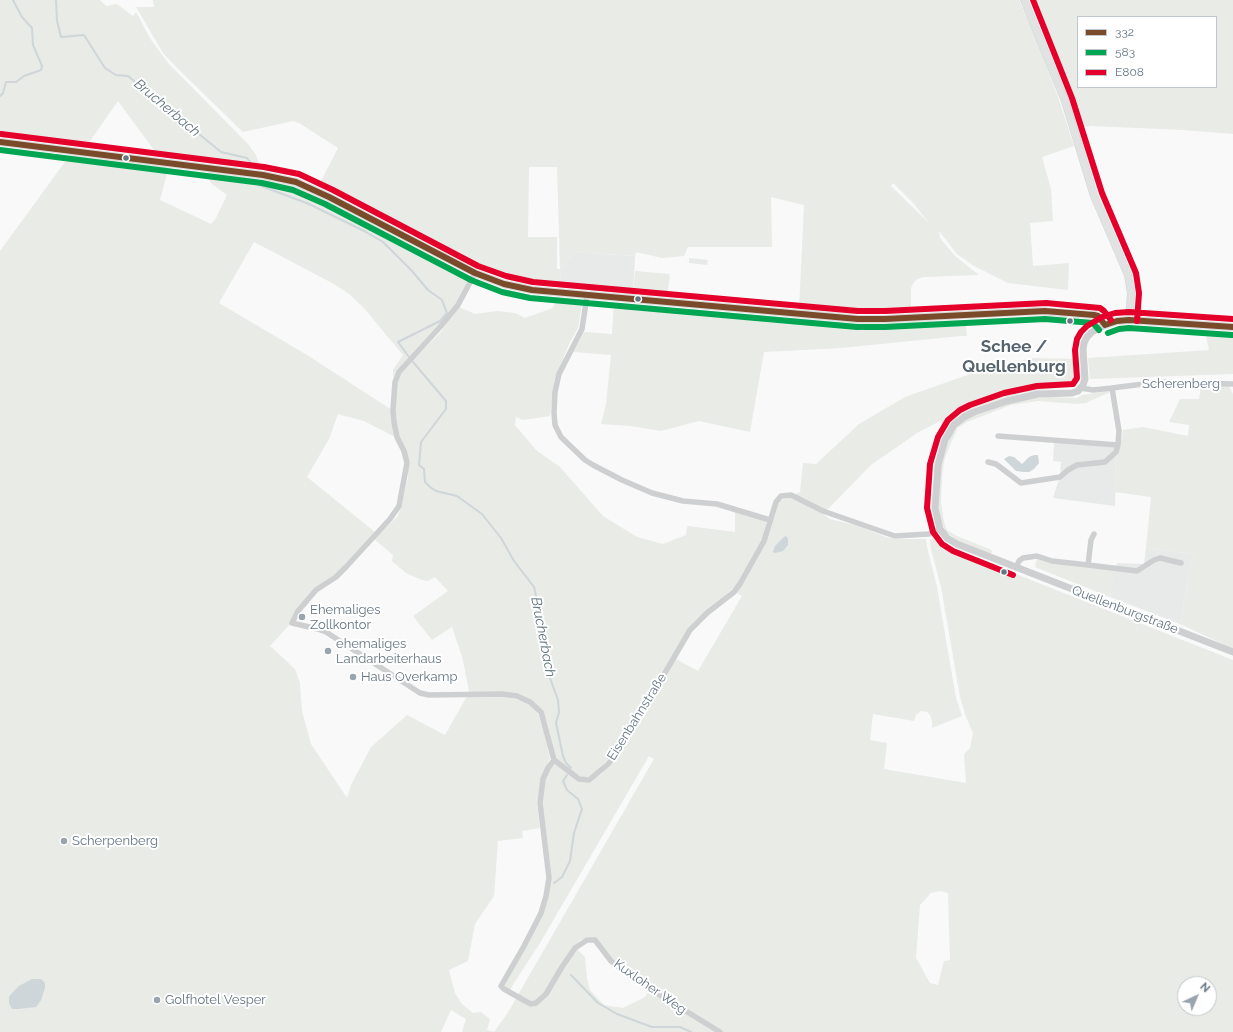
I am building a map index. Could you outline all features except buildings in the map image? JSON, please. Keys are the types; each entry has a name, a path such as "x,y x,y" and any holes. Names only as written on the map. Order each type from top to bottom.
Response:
{"main road":[{"path":"1024,0 1065,101 1094,196 1128,275 1131,298 1129,320"},
{"path":"0,142 263,175 296,182 329,197 475,273 494,281 522,288 586,296 858,319 885,319 1022,311 1094,315 1098,316 1105,325 1129,320 1233,327"}],"street":[{"path":"475,273 458,304 441,326 399,372 394,382 394,422 397,437 404,451 407,463 399,506 390,519 346,568 336,577 316,590 298,611 292,624 326,632 420,693 429,695 502,694 517,696 530,702 541,712 554,760"},
{"path":"586,296 582,328 559,374 555,392 555,425 561,438 589,462 622,480 646,490 683,501 717,504 770,520"},
{"path":"1081,388 1085,379 1083,350 1087,337 1105,325"},
{"name":"Scherenberg","path":"1081,388 1093,390 1158,382 1233,384"},
{"name":"Quellenburgstraße","path":"1081,388 1072,393 1038,394 1007,401 981,409 959,421 945,440 938,465 935,508 937,522 940,529 947,538 957,544 1233,652"},
{"path":"988,462 996,464 1020,483 1060,477 1077,465 1105,462 1116,452 1118,445 1118,431 1112,388"},
{"path":"998,436 1118,445"},
{"name":"Eisenbahnstraße","path":"554,760 580,779 589,780 607,765 616,755 690,630 697,622 734,592 740,584 764,541 778,498 791,495 823,511 895,536 929,534 940,529"},
{"path":"1088,565 1091,540 1094,534"},
{"name":"Quellenburgstraße","path":"1016,568 1019,561 1023,558 1037,556 1052,560 1137,571 1154,560 1160,558 1182,563"},
{"name":"Kuxloher Weg","path":"554,760 543,779 540,803 549,878 546,896 541,913 501,986 531,1004 536,1003 546,994 562,967 576,948 587,940 595,940 611,961 634,979 720,1032"}],"shaded area":[{"path":"0,0 100,0 106,6 117,4 133,16 136,12 151,40 169,64 248,144 256,155 261,170 159,157 118,101 86,147 0,136"},
{"path":"153,0 1019,0 1039,46 1074,146 1042,157 1051,189 1053,221 1030,223 1033,266 1069,263 1068,290 1008,283 974,266 957,254 939,231 940,238 955,256 979,275 924,277 917,279 911,288 911,313 848,314 799,310 804,205 771,197 772,247 688,247 684,256 662,258 636,252 635,256 575,252 560,269 561,287 523,284 509,280 461,261 352,201 319,185 338,148 299,123 293,121 243,132 163,53 136,7 154,7","holes":["529,167 557,167 560,269 557,269 557,237 528,237","893,183 913,203 930,224 891,186"]},
{"path":"1030,0 1233,0 1233,134 1183,130 1092,126 1084,127 1100,190 1109,217 1134,271 1141,306 1144,311 1162,317 1149,315 1140,310 1136,286 1129,264 1104,209 1045,34"},
{"path":"70,155 169,166 160,200 211,224 216,218 227,195 212,184 208,178 208,172 284,182 308,190 470,276 456,305 443,325 397,371 393,378 393,370 403,355 363,307 349,294 334,284 254,242 219,303 307,355 392,410 393,423 397,438 364,421 338,414 329,439 307,477 375,532 337,573 315,589 304,601 294,620 270,646 295,669 300,683 302,711 311,744 347,798 351,785 371,747 407,715 445,735 467,696 502,696 523,701 537,711 550,758 541,779 537,803 540,828 522,831 523,838 498,841 494,896 475,924 468,961 449,970 455,993 462,1004 473,1013 481,1012 490,1019 487,1030 494,1032 462,1032 466,1019 451,1010 441,1032 0,1032 0,251"},
{"path":"575,252 635,256 633,295 561,287 560,269"},
{"path":"689,258 708,260 707,265 689,263"},
{"path":"635,271 670,274 667,297 633,295"},
{"path":"557,297 579,300 582,305 578,328 569,344 555,379 550,416 523,420 516,417 515,425 536,450 560,467 603,516 637,537 663,544 686,535 687,526 735,532 735,510 766,521 762,540 738,584 695,621 687,631 656,682 661,686 676,659 698,671 742,596 737,593 765,543 774,511 780,501 800,492 803,463 816,464 859,424 905,397 976,372 1032,358 1078,359 1079,379 1073,386 1022,393 977,407 960,415 948,428 943,437 945,427 940,421 917,433 871,465 823,514 830,519 855,525 886,537 896,539 926,539 937,587 956,698 962,716 932,728 932,721 927,712 921,711 916,715 914,721 873,714 870,740 887,743 884,769 966,783 964,754 970,748 973,733 960,697 941,587 931,549 930,539 938,539 944,544 961,552 1233,660 1233,1032 494,1032 507,1014 654,759 649,756 540,943 509,991 504,984 526,947 543,913 551,878 540,803 544,781 550,768 555,764 578,780 590,781 601,774 608,767 627,742 623,739 614,753 598,770 588,777 582,777 571,771 554,756 542,713 532,702 522,697 502,692 469,692 463,660 452,627 432,640 413,616 448,591 435,577 428,581 406,573 392,561 393,555 374,539 398,516 408,477 406,452 396,423 397,384 400,373 440,333 459,307 475,314 497,311 515,313 525,318 553,308","holes":["940,891 948,893 950,960 944,961 938,985 930,983 916,958 920,905 931,893","590,938 599,944 612,959 650,989 645,997 623,1008 604,1005 590,990 585,957 575,947 580,940"]},
{"path":"614,303 832,321 889,322 965,320 967,336 841,348 764,352 750,432 699,421 661,431 630,426 601,424 606,404 611,355 573,352 584,332 612,334"},
{"path":"1205,331 1233,332 1233,374 1090,379 1088,358 1209,350"},
{"path":"1223,385 1229,386 1233,394 1233,649 1180,624 1193,554 1146,548 1151,497 1115,492 1116,455 1120,447 1123,430 1143,427 1188,436 1189,425 1169,422 1180,399 1199,399 1201,387"},
{"path":"1107,391 1110,392 1086,403 1077,404 1038,401 1011,405 967,422 958,428 944,461 941,503 944,522 947,530 957,536 992,550 991,554 957,540 946,532 940,518 938,504 940,469 950,437 961,423 970,417 1009,403 1034,398 1077,398 1082,395"},
{"path":"1054,442 1116,447 1115,506 1053,498 1060,476 1061,462 1053,461"},
{"path":"1038,455 1039,463 1029,472 1016,471 1004,459 1009,456 1014,457 1022,464 1029,457"},
{"path":"786,536 788,539 788,545 783,551 773,552 775,546"},
{"path":"1146,548 1193,554 1180,624 1110,597 1114,567 1118,563 1144,564"},
{"path":"1037,558 1114,570 1110,597 1035,567"},
{"path":"32,979 41,979 45,983 41,1000 36,1007 12,1009 9,1003 9,997 19,986"}],"waterway":[{"path":"0,96 3,93 6,82 16,82 24,76 41,70 42,66 33,45 32,28 22,17 13,0"},
{"name":"Brucherbach","path":"56,0 57,21 61,37 84,35 105,68 116,75 128,76 221,152 247,158 251,163"},
{"name":"Brucherbach","path":"256,184 309,204 383,242 412,271 428,290 442,300 447,313 440,321 398,342 409,357"},
{"name":"Brucherbach","path":"413,362 446,401 446,409 421,442 419,465 424,469 425,482 436,491 457,496 482,514 501,538 514,561 534,587 541,617 543,642 550,678 558,700 559,712 556,723 563,756 566,763 571,768"},
{"name":"Brucherbach","path":"554,883 562,877 570,861 574,833 582,809 578,799 567,790 563,781 567,775"},
{"name":"Brucherbach","path":"571,975 598,1003 617,1014 652,1027 680,1027 691,1032"}],"transit line":[{"name":"E808","path":"1033,0 1072,98 1102,193 1136,273 1139,293 1137,321"},
{"name":"E808","path":"1,134 264,167 299,174 333,190 478,266 506,276 533,282 858,311 1046,303 1100,308 1111,320"},
{"name":"332","path":"0,142 263,175 296,182 329,197 475,273 504,284 532,290 858,319 1045,311 1094,315 1098,316 1105,325"},
{"name":"583","path":"0,150 262,183 293,190 325,204 471,280 502,292 530,298 857,327 1045,319 1093,323 1099,330"},
{"name":"E808","path":"1013,575 953,551 942,544 933,532 927,508 930,464 938,437 948,420 960,410 970,405 1004,393 1037,386 1073,384 1077,378 1075,350 1077,339 1087,326 1102,317 1115,313 1129,312 1233,319"},
{"name":"332","path":"1105,325 1117,321 1129,320 1233,327"},
{"name":"583","path":"1108,333 1119,329 1129,328 1232,335"}],"place":[{"name":"Ehemaliges Zollkontor","path":"302,617"},
{"name":"ehemaliges Landarbeiterhaus","path":"328,651"},
{"name":"Haus Overkamp","path":"353,677"},
{"name":"Scherpenberg","path":"64,841"},
{"name":"Golfhotel Vesper","path":"157,1000"}],"district":[{"name":"Schee / Quellenburg","path":"1014,357"}]}
